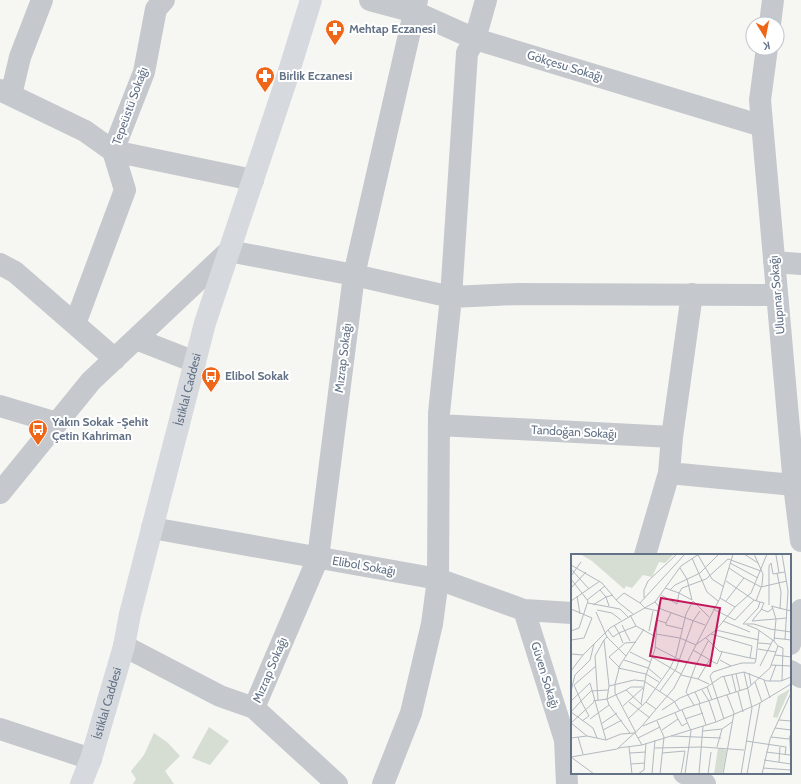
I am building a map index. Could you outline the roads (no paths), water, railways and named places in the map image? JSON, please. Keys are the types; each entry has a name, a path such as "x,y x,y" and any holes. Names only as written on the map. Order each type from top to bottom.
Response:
{"street":[{"path":"42,0 5,92 85,131 113,151 253,180"},
{"name":"Tepeüstü Sokağı","path":"75,324 125,190 113,151 144,72 156,9 164,0"},
{"name":"İstiklal Caddesi","path":"81,784 91,759 124,646 130,614 205,323 285,84 311,0"},
{"name":"Gökçesu Sokağı","path":"370,0 416,6 474,39 762,126"},
{"path":"383,784 411,713 432,624 438,579 439,413 451,297 467,53 474,39 486,0"},
{"path":"771,16 772,0"},
{"name":"Mızrap Sokağı","path":"254,708 318,558 354,275 416,6"},
{"name":"Ulupınar Sokağı","path":"766,56 760,100 776,295 794,485 801,541"},
{"path":"0,493 91,381 229,251 354,275 451,297 518,294 776,295"},
{"path":"774,262 801,264"},
{"path":"0,264 15,272 115,359"},
{"path":"645,554 669,473 672,437 692,294"},
{"path":"136,339 195,362"},
{"path":"0,406 57,423"},
{"name":"Tandoğan Sokağı","path":"439,425 672,437"},
{"path":"669,473 794,485"},
{"name":"Elibol Sokağı","path":"152,528 438,579 524,610 571,613"},
{"name":"Güven Sokağı","path":"524,610 569,741 567,784"},
{"path":"791,641 801,610"},
{"path":"124,646 220,696 254,708 337,784"},
{"path":"791,672 801,677"},
{"path":"0,729 91,759"},
{"path":"686,774 705,784"}],"place":[{"name":"Mehtap Eczanesi","path":"335,46"},
{"name":"Birlik Eczanesi","path":"265,93"},
{"name":"Elibol Sokak","path":"211,393"},
{"name":"Yakın Sokak -Şehit Çetin Kahriman","path":"38,446"}]}
